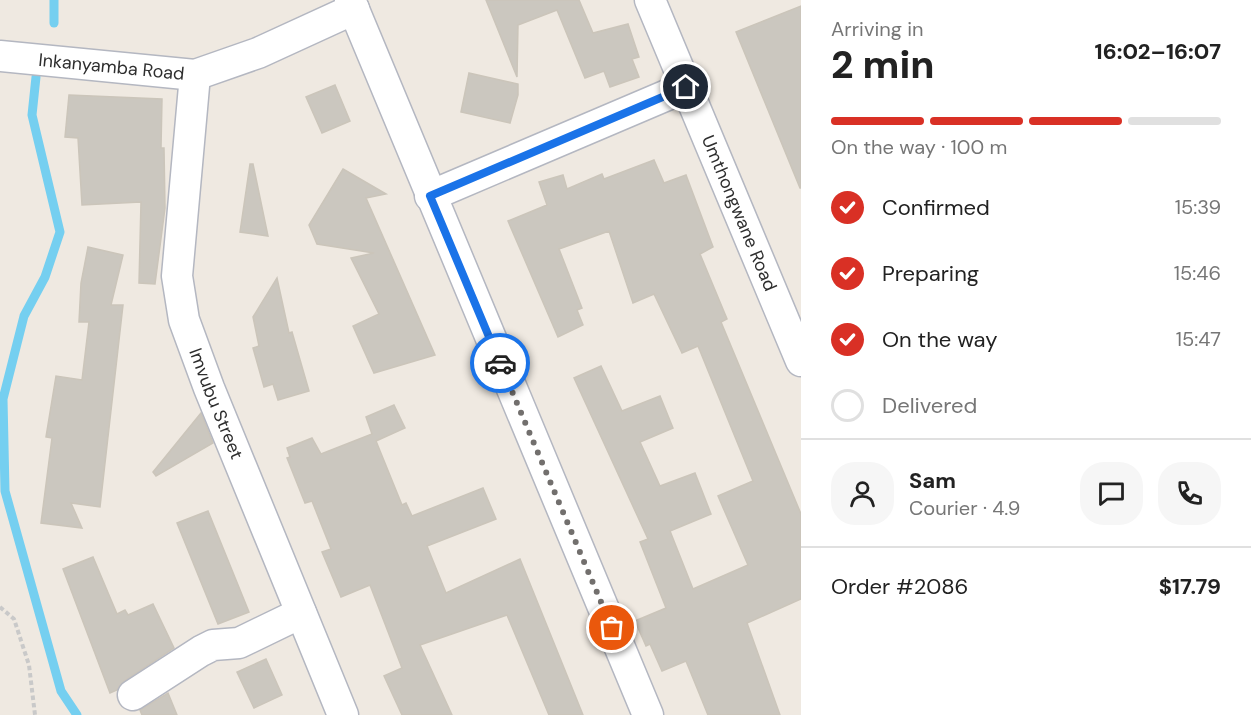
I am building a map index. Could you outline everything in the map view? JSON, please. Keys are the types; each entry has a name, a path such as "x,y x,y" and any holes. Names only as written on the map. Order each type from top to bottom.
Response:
{"street":[{"name":"Umthongwane Road","path":"650,0 801,361"},
{"path":"352,5 648,715"},
{"name":"Inkanyamba Road","path":"0,56 195,75 258,53 352,5"},
{"name":"Imvubu Street","path":"195,75 177,276 184,320 209,388 343,715"},
{"path":"430,196 686,87"},
{"path":"133,695 213,645 239,643 301,613"}],"path":[{"path":"0,607 14,619 29,665 35,715"}],"building":[{"path":"486,0 579,0 593,33 628,24 639,57 632,59 639,77 610,87 604,71 585,78 557,10 518,25 517,77"},
{"path":"801,6 801,188 800,188 736,32"},
{"path":"469,73 518,84 518,95 510,123 461,112"},
{"path":"335,85 350,121 322,133 306,97"},
{"path":"69,95 162,99 161,148 164,148 165,208 155,284 139,283 141,202 82,205 78,138 65,137"},
{"path":"654,160 664,183 686,175 713,247 700,254 727,319 721,322 801,514 801,599 747,623 780,715 708,715 686,661 662,671 650,644 646,646 635,621 666,608 640,542 648,539 574,378 601,366 622,411 660,396 673,428 640,442 660,486 695,473 711,514 670,531 693,589 748,565 718,496 753,481 698,346 682,353 654,294 633,303 609,231 559,249 582,308 577,310 583,325 558,337 508,221 547,205 539,182 563,175 567,189 602,174 604,179"},
{"path":"250,164 253,164 268,236 240,232"},
{"path":"343,169 386,194 366,198 435,355 374,373 353,326 379,314 351,258 374,253 317,244 309,225"},
{"path":"88,247 123,255 111,305 123,305 100,507 71,503 82,528 41,523 52,438 46,437 56,376 82,380 89,322 79,322 81,283"},
{"path":"277,278 289,333 292,332 309,391 278,400 273,384 264,387 253,348 259,346 253,317"},
{"path":"394,405 405,428 376,441 402,505 406,503 412,516 483,488 496,519 427,546 446,593 520,559 583,715 549,715 507,615 420,645 452,715 402,715 384,676 402,668 370,585 341,597 322,552 331,549 312,501 305,503 287,458 290,457 287,448 312,438 321,454 372,434 366,417"},
{"path":"201,413 213,443 156,476 153,472"},
{"path":"208,511 249,612 218,624 177,523"},
{"path":"93,557 117,614 125,610 128,615 153,604 174,648 110,693 63,569"},
{"path":"266,659 282,695 254,708 237,672"},
{"path":"168,693 177,715 142,715 140,710"}],"waterway":[{"path":"54,0 54,23"},
{"path":"36,77 32,115 60,232 45,277 24,316 3,399 5,491 61,691 77,715"}],"way so far":[{"path":"500,363 612,628"}],"route":[{"path":"500,363 430,196 686,87"}]}
